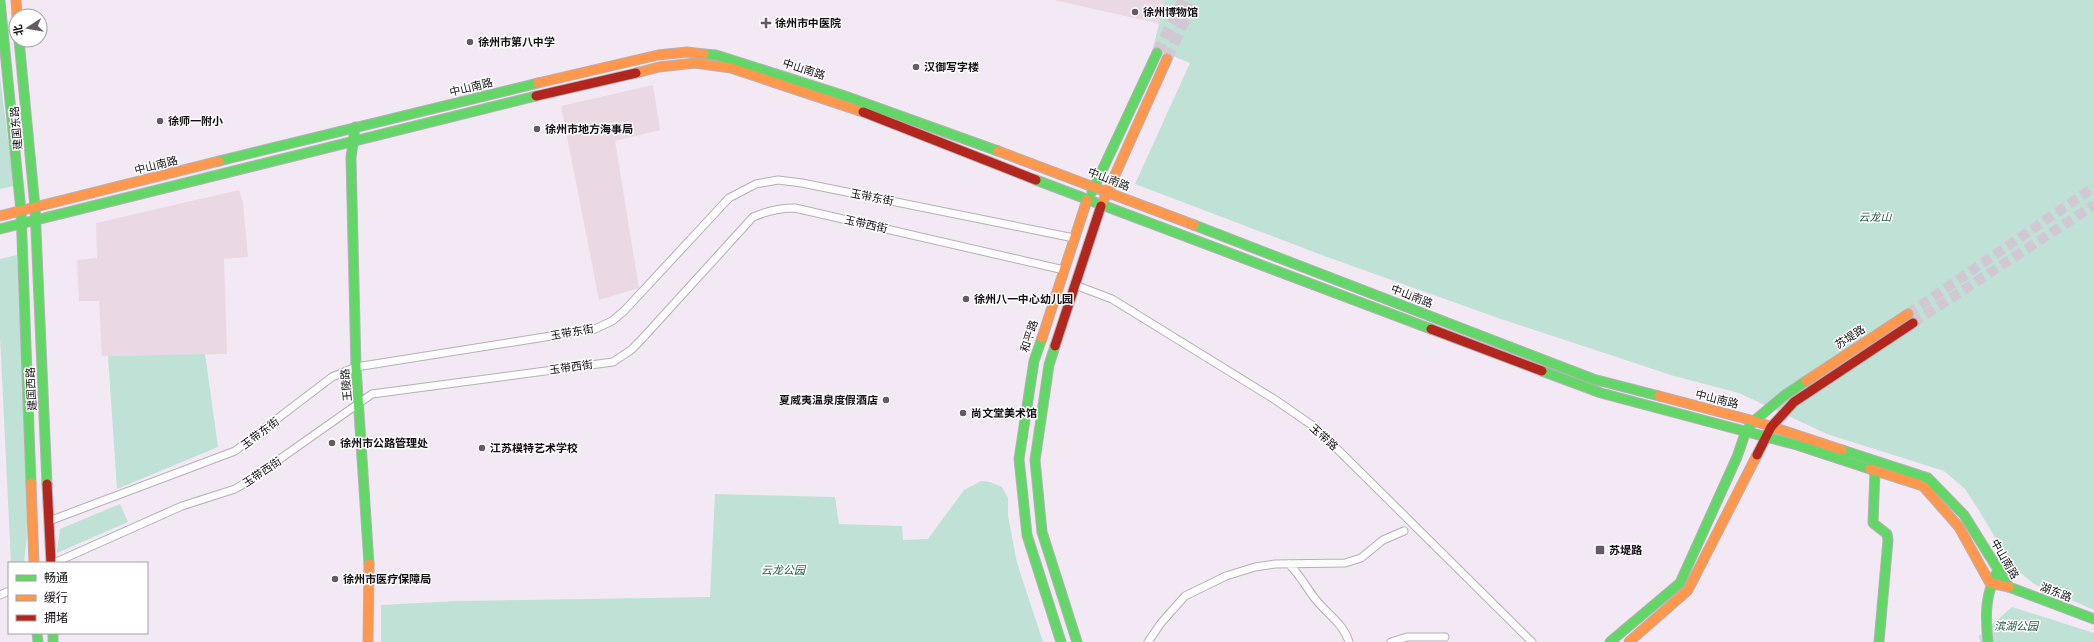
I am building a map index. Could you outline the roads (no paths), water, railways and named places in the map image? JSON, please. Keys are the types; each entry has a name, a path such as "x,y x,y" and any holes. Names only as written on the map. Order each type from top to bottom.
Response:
{"main road":[{"name":"建国东路","path":"0,1 20,217"},
{"name":"建国东路","path":"21,48 35,214"},
{"name":"中山南路","path":"0,230 20,217 355,127 658,55 688,52 716,55 835,92 1108,191 1592,379 1754,421 1928,478 1964,515 2010,587"},
{"name":"和平路","path":"1061,642 1027,535 1019,459 1034,362 1087,200 1157,53"},
{"path":"1077,642 1042,532 1035,460 1049,365 1101,206 1167,59"},
{"name":"中山南路","path":"0,216 20,217 35,214 659,67 695,63 732,68 840,103 1101,206 1601,393 1746,431 1923,486 1959,527 1990,584 2010,587"},
{"name":"王陵路","path":"355,127 351,158 356,367 369,557 368,642"},
{"name":"建国西路","path":"35,214 51,562"},
{"name":"建国西路","path":"20,217 34,562"},
{"name":"苏堤路","path":"1610,642 1680,583 1746,431 1754,421 1785,395 1908,314"},
{"path":"1628,642 1688,590 1771,427 1794,402 1914,324"},
{"path":"1875,470 1873,523 1887,534 1888,540 1878,642"},
{"path":"1988,642 1984,614 1990,584 1999,568"},
{"name":"湖东路","path":"2010,587 2094,618"}],"street":[{"name":"玉带东街","path":"49,521 235,451 332,377 356,367 595,329 612,321 624,311 729,198 756,184 778,180 802,183 1074,238"},
{"name":"玉带西街","path":"56,562 182,506 235,489 250,480 359,398 372,394 612,362 631,350 642,340 753,217 767,211 781,208 802,210 1064,270"},
{"name":"玉带路","path":"1075,285 1112,299 1274,400 1316,428 1532,642"},
{"path":"1148,642 1161,623 1184,596 1226,576 1255,567 1289,564 1345,563 1361,558 1383,540 1404,531"},
{"path":"1289,564 1298,573 1312,596 1326,612 1339,622 1349,642"},
{"path":"1391,642 1407,637 1445,637"}],"tunnel":[{"path":"1157,53 1183,0"},
{"path":"1167,59 1194,0"},
{"path":"1908,314 2094,187"},
{"path":"1913,323 2094,205"}],"place":[{"name":"徐州博物馆","path":"1135,12"},
{"name":"徐州市中医院","path":"766,23"},
{"name":"徐州市第八中学","path":"470,42"},
{"name":"汉御写字楼","path":"916,67"},
{"name":"徐师一附小","path":"160,121"},
{"name":"徐州市地方海事局","path":"537,129"},
{"name":"徐州八一中心幼儿园","path":"966,299"},
{"name":"夏威夷温泉度假酒店","path":"886,400"},
{"name":"尚文堂美术馆","path":"963,413"},
{"name":"徐州市公路管理处","path":"332,443"},
{"name":"江苏模特艺术学校","path":"482,448"},
{"name":"苏堤路","path":"1600,550"},
{"name":"徐州市医疗保障局","path":"335,579"}],"park label":[{"name":"云龙山","path":"1875,217"},
{"name":"云龙公园","path":"783,570"},
{"name":"滨湖公园","path":"2016,626"}]}
